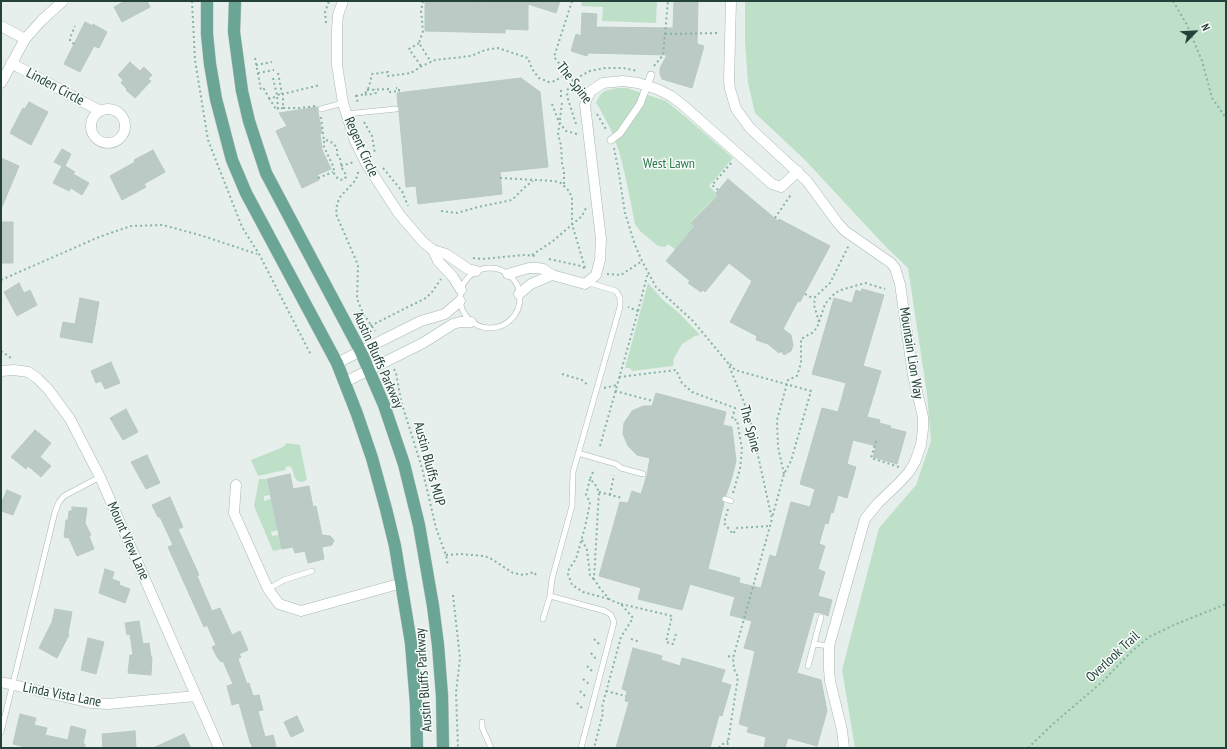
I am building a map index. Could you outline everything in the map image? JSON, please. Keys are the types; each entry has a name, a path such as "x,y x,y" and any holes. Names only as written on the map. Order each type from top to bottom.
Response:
{"main road":[{"name":"Austin Bluffs Parkway","path":"207,1 207,34 210,64 216,99 232,160 246,193 337,363 372,458 386,508 402,583 411,642 416,704 417,748"},
{"name":"Austin Bluffs Parkway","path":"235,1 234,32 242,91 249,122 266,173 361,352 384,405 413,496 438,645 442,696 443,748"}],"street":[{"path":"1,83 25,39 42,20 63,1"},
{"name":"Regent Circle","path":"343,1 338,15 336,44 337,65 347,100 346,114 358,147 367,165 403,220 423,242 433,250 446,254 468,269 476,271"},
{"name":"Mountain Lion Way","path":"731,1 729,80 730,89 736,108 750,128 807,181 845,231 891,263 895,268 900,284 913,374 923,417 921,445 915,462 909,472 878,503 865,519 829,646 830,681 842,730 844,748"},
{"path":"1,26 25,39"},
{"name":"Linden Circle","path":"11,63 100,111"},
{"path":"612,140 620,133 640,104 651,76"},
{"path":"508,274 528,268 537,268 544,269 552,275 585,284 596,275 600,260 601,239 585,106 587,98 595,87 609,82 623,81 638,83 657,89 671,96 772,184 781,187 798,172"},
{"name":"Regent Circle","path":"433,250 438,261 453,277 461,290"},
{"path":"519,294 531,284 552,275"},
{"path":"337,363 421,321 445,314 460,301"},
{"path":"345,382 423,343 453,324 460,322 471,322"},
{"name":"Mount View Lane","path":"1,371 14,370 28,372 48,389 70,419 100,477 219,748"},
{"path":"236,485 234,513 268,589 279,604 301,611 402,583"},
{"name":"Linda Vista Lane","path":"1,682 91,703 103,704 196,696"}],"lane":[{"path":"320,109 347,100"},
{"path":"346,114 396,109"},
{"name":"Regent Circle","path":"476,271 493,269 508,274"},
{"path":"476,271 466,279 461,290 460,301 464,312 471,322 489,328 502,325 514,315 519,302 517,286 508,274"},
{"path":"543,619 550,596 552,579 572,506 573,472 620,302 618,294 614,290 593,284 585,284"},
{"path":"578,453 616,464 621,468 643,474"},
{"path":"1,732 55,512 59,502 64,496 100,477"},
{"path":"725,499 730,501"},
{"path":"268,589 284,580 312,571"},
{"path":"550,596 605,611 611,616 614,622 581,748"},
{"path":"808,666 821,617"},
{"path":"814,644 829,646"},
{"path":"482,722 482,727 491,748"}],"path":[{"path":"327,25 325,17 329,1"},
{"path":"421,66 409,49 419,43 423,31 421,11 423,1"},
{"name":"The Spine","path":"572,1 554,57 587,98 612,140 625,213 635,245 656,287 693,321 728,362 749,415 772,519 733,658"},
{"path":"577,127 567,96 568,88 573,80 590,71 606,68 623,68 645,73 651,76 654,65 662,55 668,1"},
{"path":"1174,1 1187,25 1202,61 1212,98 1226,118"},
{"path":"74,44 70,41 70,38 75,26"},
{"path":"665,34 730,33"},
{"path":"419,43 431,62"},
{"path":"365,94 372,74 388,72 388,76 411,73 421,66 435,60 471,56 485,50 498,48 528,58 532,69 539,78 549,82 555,81 567,72"},
{"path":"255,58 261,90 264,89 276,109 320,109 324,147 334,168 333,172 338,179 343,180 346,175 337,154 336,145 330,141 324,141"},
{"path":"256,65 272,62"},
{"path":"258,73 274,70"},
{"path":"278,73 283,94 283,108"},
{"path":"273,78 278,109"},
{"path":"269,98 320,85"},
{"path":"367,90 390,89 390,92 400,92 399,88 396,88"},
{"path":"347,100 356,96 376,93 375,89"},
{"path":"561,90 561,97"},
{"path":"356,96 358,103"},
{"path":"271,102 278,102"},
{"path":"552,104 559,122 566,131 578,134 578,141"},
{"path":"562,104 558,135 561,145 564,186"},
{"path":"364,122 372,136 375,156"},
{"path":"342,166 354,160"},
{"path":"718,190 712,185 733,160"},
{"path":"380,164 402,191 409,209"},
{"path":"358,168 358,175 354,182 340,197 337,204 336,214 358,265 357,299 363,313 375,331"},
{"path":"318,178 333,172"},
{"path":"500,178 554,181 561,183 572,197 572,224 586,269 588,265"},
{"path":"441,211 457,213 512,200 525,186 534,180"},
{"path":"775,218 792,193"},
{"path":"233,204 242,227 259,254 310,355"},
{"path":"532,255 553,241 582,216 587,205 588,212"},
{"path":"1,280 99,237 131,226 164,225 259,254"},
{"path":"819,322 814,310 814,299 830,283 849,244"},
{"path":"607,274 621,275 642,261"},
{"path":"638,311 648,272"},
{"path":"366,328 426,298 444,275"},
{"path":"784,474 778,447 777,420 788,380 797,376 801,363 801,340 815,330 825,304 835,293 865,284 885,289"},
{"path":"805,294 814,299"},
{"path":"728,362 735,370 810,391 791,461 784,474 772,519"},
{"name":"Austin Bluffs MUP","path":"394,368 401,401 422,468 436,528 446,555 448,566"},
{"path":"619,376 676,370 682,383 692,392 735,408 732,419 737,420 742,449 740,469 724,523 733,534 737,528 770,526"},
{"path":"562,374 582,380 591,388"},
{"path":"604,389 617,385"},
{"path":"615,391 653,401"},
{"path":"876,441 871,458 899,467 897,474"},
{"path":"610,495 614,475"},
{"path":"590,479 586,495 590,502 582,540 576,559 569,569 568,574 572,585 583,592 610,600"},
{"path":"599,492 622,498"},
{"path":"582,540 587,550 590,575 594,579"},
{"path":"446,555 460,554 484,556 490,558 513,573 524,575 534,572 536,575"},
{"path":"452,595 460,658 456,693 458,748"},
{"path":"621,604 672,616 666,642 673,644 676,634"},
{"name":"Overlook Trail","path":"1028,748 1053,724 1102,682 1132,651 1149,637 1226,604"},
{"path":"633,618 637,620"},
{"path":"594,639 602,647"},
{"path":"631,639 640,642"},
{"path":"727,748 738,677 734,669 733,658 728,656"},
{"path":"606,691 626,696"},
{"path":"719,748 728,741"}],"green space":[{"path":"582,1 657,1 656,23 602,21 603,7 581,6"},
{"path":"745,1 1226,1 1226,748 855,748 842,670 879,528 916,485 931,441 927,394 908,268 885,246 805,160 755,113 748,83 745,42"},
{"name":"West Lawn","path":"616,88 627,88 666,101 733,158 709,186 718,195 691,222 695,226 676,250 668,244 665,247 658,246 640,231 635,224 619,151 610,128 596,102 605,91"},
{"path":"648,283 662,299 680,314 700,335 695,336 682,344 674,358 673,366 632,371 630,368 625,368"},
{"path":"287,443 300,445 307,480 302,482 297,481 292,468 289,466 286,467 285,470 258,476 251,460 283,447"},
{"path":"259,479 266,479 270,495 264,496 264,501 271,499 278,530 271,532 272,536 279,535 282,549 273,551 254,506"}],"building":[{"path":"125,1 147,1 150,7 122,22 114,7"},
{"path":"425,1 560,1 556,13 528,4 528,30 505,29 505,33 425,31"},
{"path":"674,1 698,1 697,44 704,46 692,88 662,79 660,68 667,55 588,53 587,56 571,51 576,34 581,36 582,13 597,14 596,27 673,28"},
{"path":"85,22 93,26 93,24 107,32 99,48 94,46 80,72 64,64"},
{"path":"130,62 140,71 144,67 152,75 148,79 151,81 135,98 126,90 127,89 121,83 123,80 118,75"},
{"path":"521,78 540,92 548,167 500,172 502,194 418,204 416,186 406,187 399,112 400,108 398,106 397,93"},
{"path":"29,102 48,112 31,145 10,133 23,108 25,109"},
{"path":"317,107 322,133 320,134 322,150 331,169 317,175 319,180 302,188 276,131 287,126 279,113"},
{"path":"62,149 71,154 65,166 75,172 73,174 89,183 82,195 71,188 69,191 53,183 62,166 54,162"},
{"path":"153,150 165,172 144,184 146,187 122,200 110,176 135,162 134,160"},
{"path":"1,158 19,166 1,209"},
{"path":"728,179 778,221 779,219 830,246 800,302 798,301 783,329 791,335 793,345 791,351 784,355 781,351 779,353 768,344 756,340 757,336 730,322 752,281 729,263 705,292 703,290 701,292 688,283 690,281 666,261 695,226 691,223 718,195 716,193"},
{"path":"1,222 13,222 13,263 1,263"},
{"path":"19,283 24,293 30,290 37,305 17,316 4,292"},
{"path":"862,289 884,295 863,366 881,371 867,417 880,420 879,423 891,426 890,428 906,432 897,464 873,457 876,446 853,440 847,464 856,467 847,498 838,495 828,524 825,523 819,544 825,546 818,569 825,572 818,596 832,600 828,616 822,613 814,612 797,673 821,680 827,711 817,746 788,738 785,748 764,748 766,737 747,732 749,727 739,724 755,651 744,648 752,621 730,615 735,597 690,584 682,610 638,599 641,588 599,576 620,502 628,503 632,491 641,494 647,475 650,458 637,455 628,446 623,434 624,423 632,411 643,406 652,406 656,393 726,412 723,425 732,427 736,461 726,495 721,498 724,503 708,569 740,578 739,583 761,588 770,555 776,557 791,502 810,507 815,489 800,484 822,408 838,412 846,383 812,374 834,298 852,303 856,290 861,292"},
{"path":"80,298 99,302 92,343 60,337 63,322 75,324"},
{"path":"111,362 120,383 105,389 101,381 96,383 91,371"},
{"path":"126,409 138,432 123,440 110,418"},
{"path":"35,430 51,443 40,457 51,466 41,477 28,466 26,469 11,457"},
{"path":"147,455 160,483 146,489 131,462"},
{"path":"290,474 293,489 309,486 313,507 316,506 322,535 330,536 334,540 332,545 322,547 324,559 308,563 305,551 295,553 293,547 282,549 267,479"},
{"path":"7,490 21,496 13,515 1,511 1,504"},
{"path":"170,497 183,527 178,529 199,575 197,576 212,611 220,608 232,635 240,631 248,650 239,654 241,657 238,659 253,696 259,695 263,710 258,711 265,737 273,735 276,746 270,748 253,748 239,703 232,705 227,686 233,684 223,661 221,662 217,657 212,647 216,645 207,625 204,627 168,547 173,545 160,517 158,517 152,505"},
{"path":"72,507 87,508 85,523 91,535 89,536 94,549 77,556 69,538 64,537 66,520 68,520 69,511 72,511"},
{"path":"105,569 114,572 112,579 120,582 119,585 130,589 125,603 99,593"},
{"path":"55,609 72,612 69,635 57,658 39,648 52,622"},
{"path":"139,621 143,644 149,643 152,657 151,675 128,673 130,655 133,655 130,634 127,635 125,623"},
{"path":"88,638 104,642 96,674 81,670"},
{"path":"633,648 662,656 661,660 680,666 682,658 725,670 721,682 731,685 722,716 719,715 710,748 616,748 629,702 625,701 627,691 622,689"},
{"path":"20,714 36,718 34,725 47,728 45,735 68,740 71,726 86,730 83,744 85,744 85,748 30,748 13,744"},
{"path":"297,716 304,731 291,737 284,722"},
{"path":"135,731 136,748 103,748 102,734"},
{"path":"184,734 191,748 153,748"}]}
